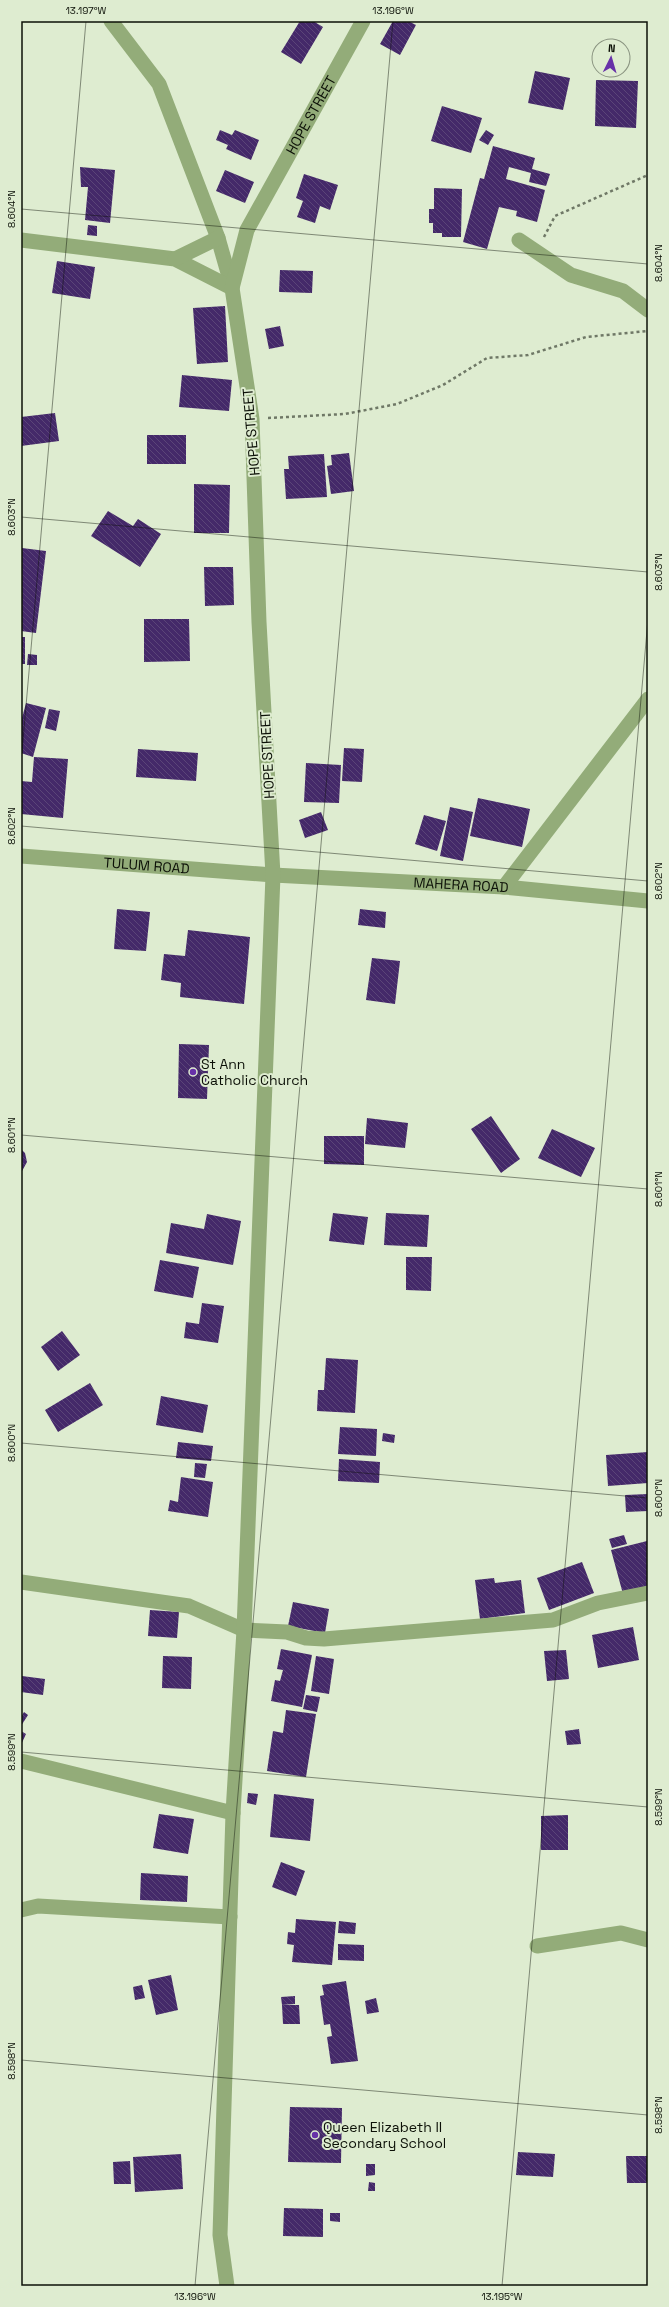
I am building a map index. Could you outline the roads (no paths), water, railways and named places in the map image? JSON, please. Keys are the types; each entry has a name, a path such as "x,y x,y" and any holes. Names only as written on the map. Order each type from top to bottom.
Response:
{"street":[{"path":"111,21 159,84 218,238 232,288"},
{"name":"HOPE STREET","path":"226,2286 220,2235 233,1813 244,1630 273,874 259,622 252,419 232,288 247,230 363,21"},
{"path":"175,259 218,238"},
{"path":"21,240 175,259 232,288"},
{"path":"519,240 572,275 623,291 648,310"},
{"path":"504,887 648,699"},
{"name":"TULUM ROAD","path":"21,856 273,874"},
{"name":"MAHERA ROAD","path":"273,874 504,887 648,901"},
{"path":"21,1582 189,1606 244,1630 288,1632 306,1638 324,1639 484,1627 524,1621 553,1620 598,1603 648,1593"},
{"path":"21,1761 233,1813"},
{"path":"21,1910 38,1906 230,1917"},
{"path":"537,1946 621,1933 648,1940"}],"place":[{"name":"St Ann Catholic Church","path":"193,1072"},
{"name":"Queen Elizabeth II Secondary School","path":"315,2135"}]}
